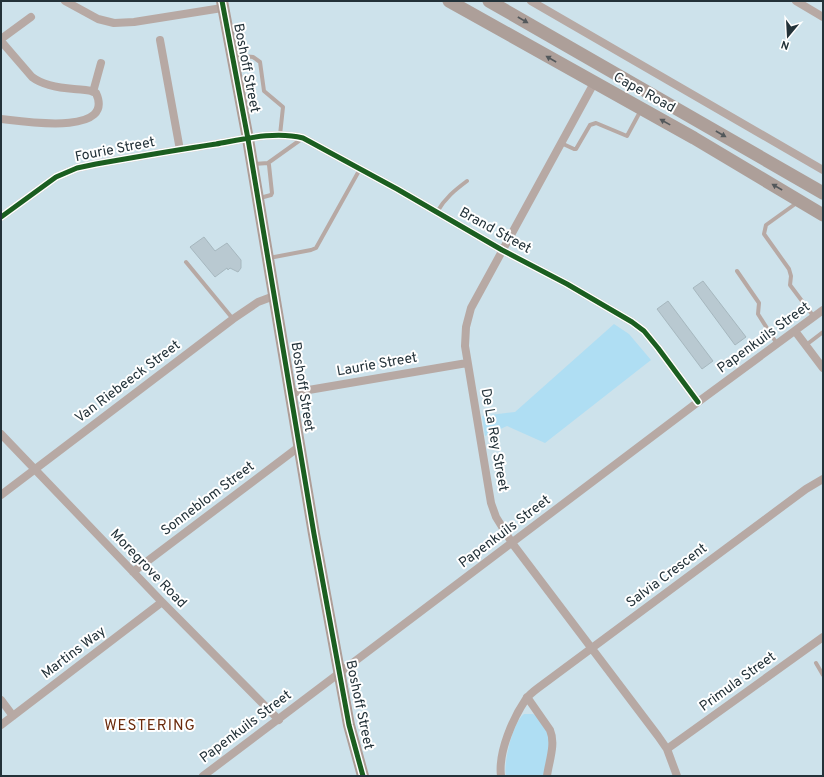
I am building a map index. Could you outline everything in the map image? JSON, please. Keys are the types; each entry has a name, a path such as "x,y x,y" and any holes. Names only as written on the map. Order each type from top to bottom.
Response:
{"main road":[{"name":"Cape Road","path":"449,1 694,138 823,214"},
{"name":"Cape Road","path":"489,1 823,193"}],"street":[{"path":"66,1 98,19 114,23 134,22 222,4"},
{"name":"Cape Road","path":"531,1 823,170"},
{"path":"796,1 823,17"},
{"name":"Boshoff Street","path":"222,4 248,139 339,673 349,725 363,776"},
{"path":"1,119 53,124 86,120 91,117 97,109 97,96 93,92 56,86 32,77 1,40 31,17"},
{"path":"160,40 180,150"},
{"path":"93,92 101,63"},
{"name":"De La Rey Street","path":"594,83 502,250 468,317 465,334 467,363 491,503 496,517 512,543 667,749 677,776"},
{"name":"Brand Street","path":"248,139 280,135 292,135 304,138 360,168 502,250 567,284 632,322 644,331 698,402"},
{"name":"Fourie Street","path":"1,217 44,185 66,172 96,164 248,139"},
{"name":"Van Riebeeck Street","path":"1,495 233,319 258,302 274,296"},
{"name":"Papenkuils Street","path":"203,776 698,402 823,310"},
{"path":"795,332 823,368"},
{"name":"Laurie Street","path":"291,393 467,363"},
{"name":"Moregrove Road","path":"1,434 162,602 279,720"},
{"name":"Sonneblom Street","path":"133,572 300,446"},
{"name":"Salvia Crescent","path":"501,776 500,771 504,747 515,716 527,697 806,489 823,479"},
{"name":"Martins Way","path":"1,725 162,602"},
{"name":"Primula Street","path":"667,749 822,640"},
{"path":"527,697 552,735 552,747 547,776"},
{"path":"1,700 13,716"}],"lane":[{"path":"231,55 253,57 260,62 264,91 283,107 280,135"},
{"path":"561,143 576,149 590,126 596,123 626,136 642,109"},
{"path":"252,164 268,163 304,138"},
{"path":"258,198 271,195 272,193 268,163"},
{"path":"268,258 316,248 360,168"},
{"path":"437,212 451,193 467,181"},
{"path":"800,201 766,225 764,234 790,269 790,286 814,317"},
{"path":"186,262 233,319"},
{"path":"737,271 759,303 758,314 777,345"},
{"path":"805,345 823,332"},
{"path":"816,663 823,675"}],"shaded area":[{"path":"614,324 629,334 651,360 545,443 507,426 485,436 482,416 515,412"},
{"path":"524,714 533,714 537,717 550,734 544,776 506,776 505,770 507,753 516,725"}],"building":[{"path":"204,237 215,251 227,243 241,260 241,268 238,272 230,268 228,270 227,268 215,277 190,247"},
{"path":"703,281 746,337 735,345 693,288"},
{"path":"668,301 713,361 702,369 657,309"}],"cycle path":[{"path":"222,1 248,139 314,534 349,725 363,776"},
{"path":"1,217 56,177 77,168 260,136 282,135 303,138 397,189 502,250 567,284 632,322 644,331 698,402"}],"district":[{"name":"WESTERING","path":"150,726"}]}
